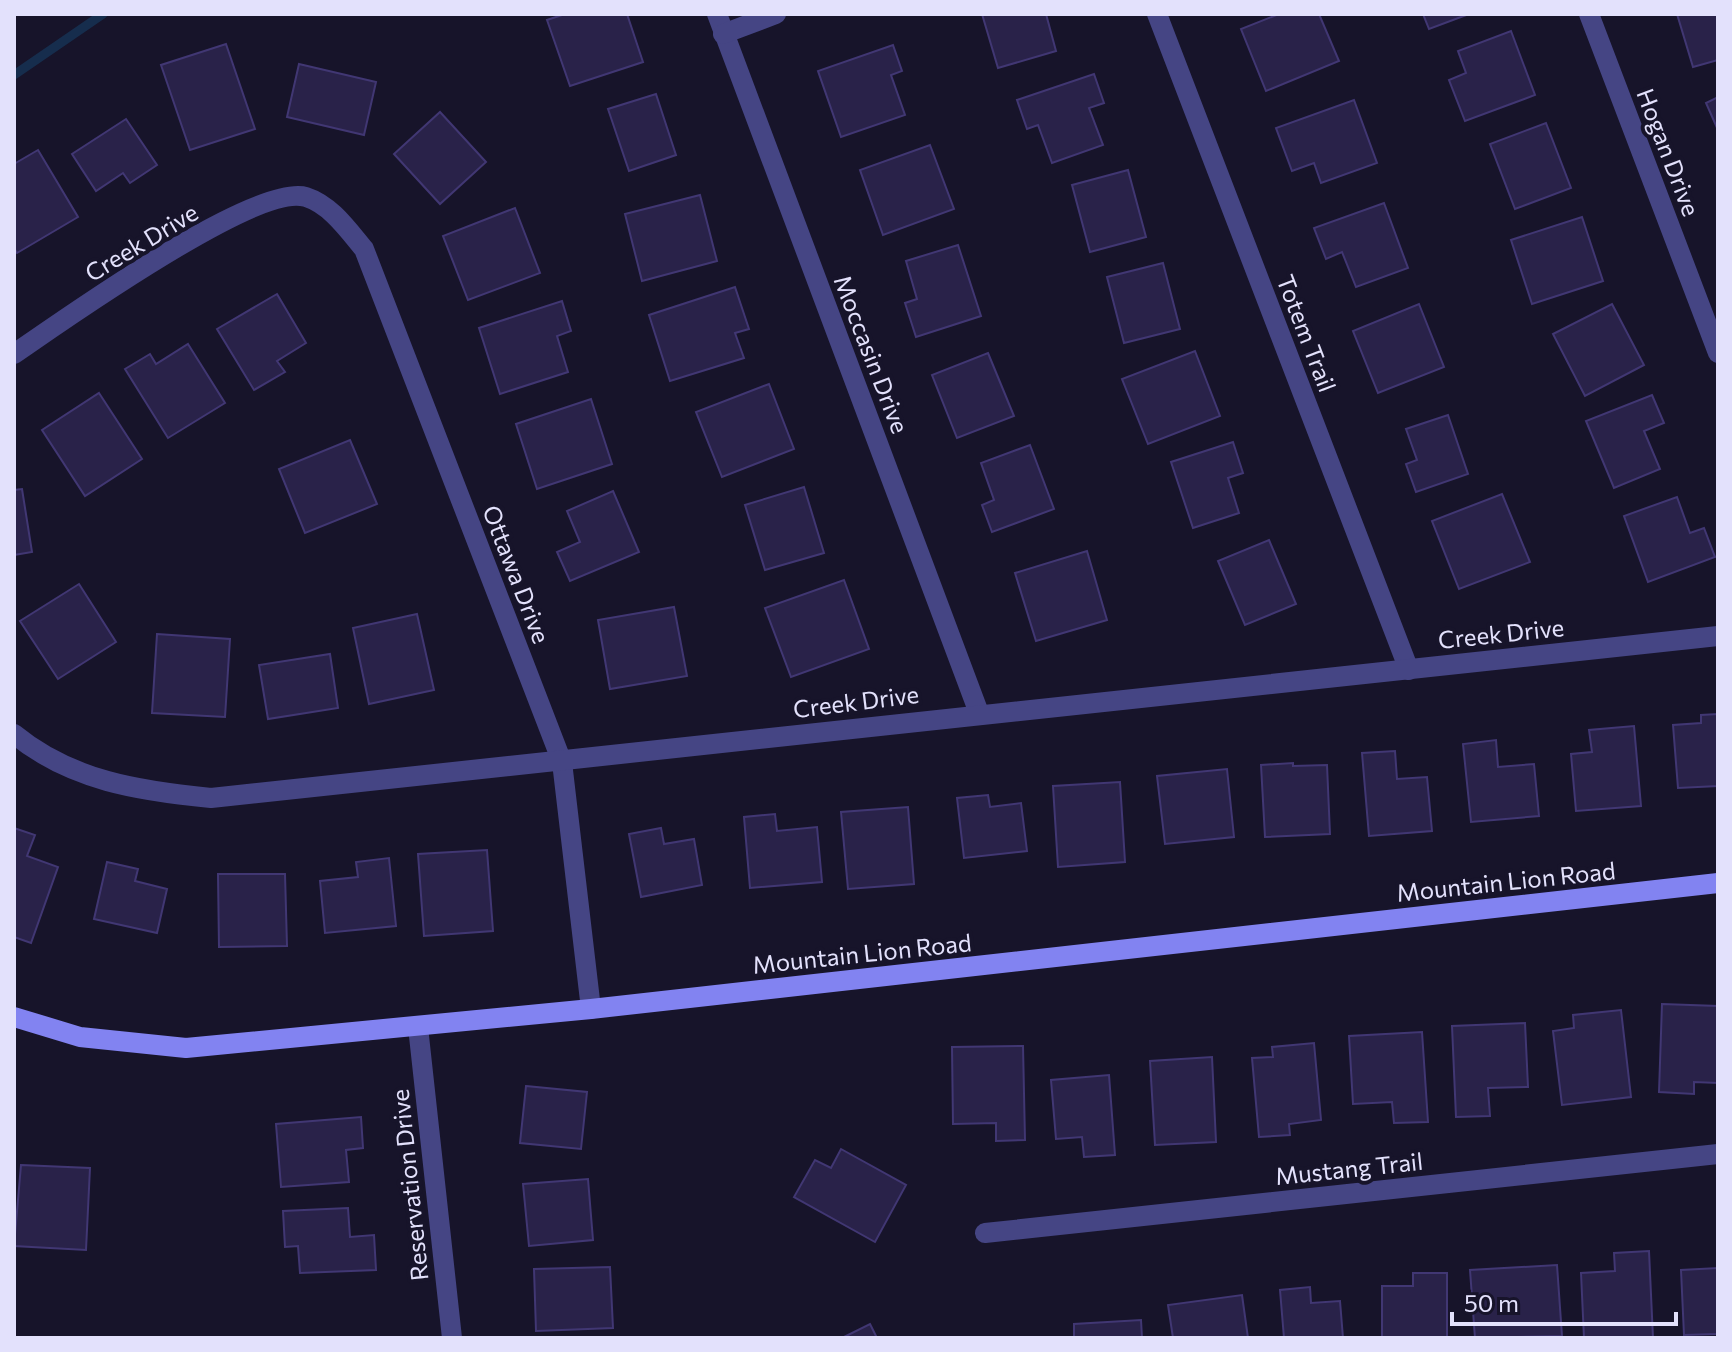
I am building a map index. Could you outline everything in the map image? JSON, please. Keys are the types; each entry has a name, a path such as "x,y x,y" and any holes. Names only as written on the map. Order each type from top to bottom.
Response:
{"street":[{"name":"Moccasin Drive","path":"717,14 979,713"},
{"path":"723,34 776,14"},
{"name":"Totem Trail","path":"1157,14 1409,670"},
{"name":"Hogan Drive","path":"1589,14 1718,353"},
{"name":"Creek Drive","path":"14,354 121,281 256,204 304,196"},
{"name":"Ottawa Drive","path":"304,196 336,215 364,249 562,762 591,1009"},
{"name":"Creek Drive","path":"14,734 30,747 87,777 146,791 211,798 562,762 979,713 1718,636"},
{"name":"Mountain Lion Road","path":"14,1017 80,1037 186,1048 591,1009 1718,883"},
{"name":"Reservation Drive","path":"418,1027 452,1338"},
{"name":"Mustang Trail","path":"985,1233 1718,1154"}],"building":[{"path":"565,14 627,14 643,62 570,86 547,20"},
{"path":"982,14 1046,14 1056,51 998,68"},
{"path":"1279,14 1319,14 1339,61 1266,91 1241,29"},
{"path":"1423,14 1469,14 1429,29"},
{"path":"1677,14 1718,14 1718,60 1693,67"},
{"path":"1511,31 1535,95 1465,121 1449,80 1466,73 1458,51"},
{"path":"226,44 255,129 190,150 161,65"},
{"path":"893,45 902,71 891,75 905,115 841,137 818,71"},
{"path":"299,64 376,82 364,135 287,117"},
{"path":"1094,74 1104,103 1089,108 1103,145 1052,163 1038,125 1027,129 1017,100"},
{"path":"656,94 676,155 629,171 608,109"},
{"path":"1718,97 1718,130 1706,103"},
{"path":"1354,100 1377,163 1321,183 1314,163 1292,171 1276,128"},
{"path":"440,112 486,162 440,204 394,154"},
{"path":"126,119 157,165 130,183 123,173 96,191 72,154"},
{"path":"1546,123 1571,188 1515,209 1490,144"},
{"path":"930,145 954,209 883,235 860,170"},
{"path":"38,150 78,217 17,253 14,248 14,164"},
{"path":"1128,170 1146,237 1090,252 1072,185"},
{"path":"700,195 717,261 642,281 625,214"},
{"path":"1384,203 1408,268 1356,287 1342,252 1326,259 1314,228"},
{"path":"515,208 540,273 468,300 443,236"},
{"path":"1582,217 1603,281 1532,304 1511,240"},
{"path":"958,245 981,316 916,337 905,303 917,299 906,261"},
{"path":"1163,263 1180,329 1124,343 1107,277"},
{"path":"735,287 749,329 735,333 744,358 670,381 649,315"},
{"path":"277,294 306,343 277,361 285,372 254,390 217,329"},
{"path":"562,301 571,331 557,336 568,372 500,394 479,328"},
{"path":"1419,304 1444,367 1378,393 1353,331"},
{"path":"1612,304 1644,365 1585,396 1553,334"},
{"path":"188,344 225,403 168,438 125,369 150,354 156,364"},
{"path":"1195,351 1220,416 1148,444 1122,379"},
{"path":"988,353 1014,416 957,438 932,375"},
{"path":"769,384 794,449 722,477 696,412"},
{"path":"99,393 142,459 85,496 42,430"},
{"path":"1652,395 1664,423 1644,431 1660,469 1614,488 1586,421"},
{"path":"591,399 612,464 537,489 516,424"},
{"path":"1448,415 1468,474 1416,492 1406,464 1417,460 1406,429"},
{"path":"350,440 377,504 305,533 279,469"},
{"path":"1233,442 1243,473 1228,478 1239,513 1193,528 1171,462"},
{"path":"1030,445 1054,509 992,532 982,505 994,500 981,463"},
{"path":"804,487 824,553 765,570 745,505"},
{"path":"22,489 32,552 14,555 14,490"},
{"path":"613,491 639,552 570,581 557,552 580,542 567,511"},
{"path":"1502,494 1530,562 1459,589 1432,521"},
{"path":"1677,497 1690,533 1704,528 1715,557 1648,582 1624,516"},
{"path":"1269,540 1296,604 1245,625 1218,561"},
{"path":"1087,551 1107,620 1036,641 1015,573"},
{"path":"844,580 869,649 791,677 765,608"},
{"path":"79,584 116,642 58,679 20,621"},
{"path":"674,607 687,676 610,689 598,620"},
{"path":"417,614 434,690 369,704 353,628"},
{"path":"157,634 230,639 225,717 152,713"},
{"path":"330,654 338,708 268,719 259,665"},
{"path":"1718,714 1718,786 1678,788 1673,725 1701,723 1701,715"},
{"path":"1634,726 1641,806 1576,811 1571,754 1592,752 1589,730"},
{"path":"1496,740 1498,767 1534,764 1539,816 1471,822 1463,744"},
{"path":"1395,751 1397,779 1427,777 1432,831 1369,836 1362,753"},
{"path":"1293,763 1293,766 1327,765 1330,834 1265,837 1261,765"},
{"path":"1227,769 1234,837 1165,844 1157,776"},
{"path":"1120,782 1125,862 1058,867 1053,786"},
{"path":"988,795 990,807 1021,803 1027,851 964,858 957,798"},
{"path":"908,807 914,884 848,889 841,812"},
{"path":"775,814 777,831 817,827 822,882 750,888 744,817"},
{"path":"14,828 35,835 27,856 58,867 31,943 14,937"},
{"path":"661,828 664,844 694,839 702,885 641,897 629,834"},
{"path":"487,850 493,931 424,936 418,854"},
{"path":"389,858 396,926 325,933 320,881 358,877 356,862"},
{"path":"107,862 138,869 135,881 167,889 157,933 94,919"},
{"path":"218,874 285,874 287,946 219,947"},
{"path":"1662,1004 1718,1006 1718,1083 1694,1082 1694,1094 1659,1092"},
{"path":"1621,1010 1631,1097 1562,1105 1553,1031 1574,1028 1573,1015"},
{"path":"1525,1023 1528,1087 1488,1088 1490,1116 1456,1117 1452,1026"},
{"path":"1422,1032 1428,1122 1394,1123 1392,1102 1353,1104 1349,1036"},
{"path":"1314,1043 1321,1120 1289,1124 1290,1135 1259,1137 1252,1058 1273,1057 1272,1047"},
{"path":"1023,1046 1025,1140 996,1141 996,1123 953,1124 952,1047"},
{"path":"1212,1057 1216,1142 1155,1145 1150,1061"},
{"path":"1109,1075 1115,1155 1084,1157 1082,1137 1056,1139 1051,1080"},
{"path":"526,1086 587,1092 581,1149 520,1143"},
{"path":"361,1117 363,1148 346,1150 349,1182 281,1187 276,1124"},
{"path":"841,1149 906,1185 875,1242 794,1197 815,1160 831,1168"},
{"path":"21,1165 90,1168 86,1250 14,1246"},
{"path":"588,1179 593,1240 529,1246 523,1184"},
{"path":"348,1208 350,1237 374,1235 376,1270 300,1273 298,1246 285,1247 283,1211"},
{"path":"1649,1251 1653,1338 1584,1338 1581,1273 1615,1271 1614,1253"},
{"path":"1557,1265 1562,1336 1475,1338 1470,1270"},
{"path":"610,1267 613,1328 536,1331 534,1269"},
{"path":"1718,1268 1718,1334 1684,1335 1681,1270"},
{"path":"1413,1273 1447,1273 1447,1338 1382,1338 1382,1286 1413,1286"},
{"path":"1310,1287 1311,1303 1340,1301 1343,1338 1284,1338 1280,1290"},
{"path":"1242,1295 1248,1338 1173,1338 1168,1305"},
{"path":"1141,1320 1142,1338 1074,1338 1074,1324"},
{"path":"870,1324 877,1338 842,1338"}],"waterway":[{"path":"14,75 103,14"}]}
